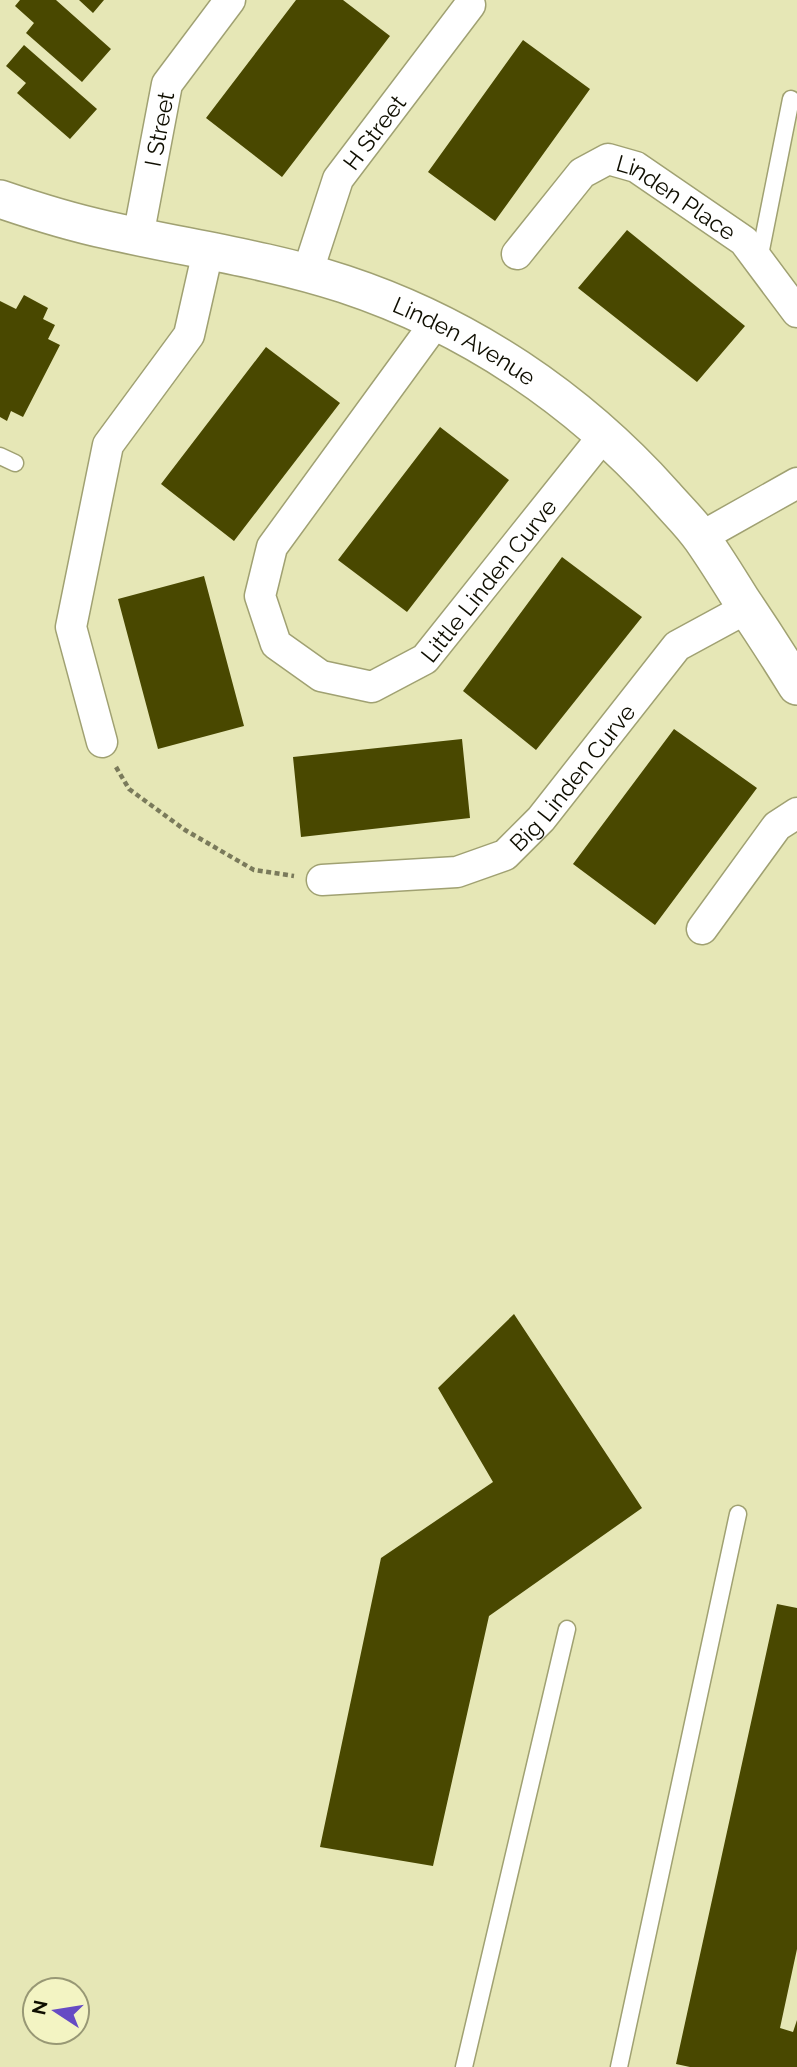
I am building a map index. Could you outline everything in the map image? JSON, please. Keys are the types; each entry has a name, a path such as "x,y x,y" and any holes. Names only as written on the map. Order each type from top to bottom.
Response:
{"street":[{"name":"I Street","path":"138,237 167,84 230,0"},
{"name":"H Street","path":"307,274 338,179 470,5"},
{"name":"Linden Place","path":"517,254 582,173 608,159 636,167 744,241 797,312"},
{"name":"Linden Avenue","path":"0,199 50,216 344,284 436,322 535,379 604,435 649,478 701,537 797,686"},
{"path":"102,742 71,627 108,445 189,335 208,251"},
{"name":"Little Linden Curve","path":"436,322 272,547 260,596 276,644 321,676 372,687 425,659 604,435"},
{"path":"701,537 797,483"},
{"name":"Big Linden Curve","path":"322,880 457,872 505,855 541,819 677,646 747,608"},
{"path":"702,929 777,826 797,813"}],"lane":[{"path":"759,260 791,99"},
{"path":"620,2067 738,1514"},
{"path":"464,2067 567,1629"}],"path":[{"path":"102,742 129,789 185,830 254,870 322,880"}],"building":[{"path":"20,0 56,0 111,49 82,82 26,33 34,23 15,6"},
{"path":"79,0 104,0 93,13"},
{"path":"296,0 343,0 390,36 282,177 206,118"},
{"path":"523,40 590,89 495,221 428,172"},
{"path":"24,45 97,109 70,139 17,93 26,83 6,66"},
{"path":"627,230 745,326 697,382 578,288"},
{"path":"24,295 48,308 43,319 55,325 48,339 60,345 23,417 11,411 7,421 0,417 0,301 16,309"},
{"path":"266,347 340,403 234,541 161,484"},
{"path":"440,427 509,480 407,612 338,560"},
{"path":"562,557 642,617 536,750 463,691"},
{"path":"204,576 244,726 158,749 118,599"},
{"path":"674,729 757,788 655,925 573,864"},
{"path":"462,739 470,818 301,837 293,757"},
{"path":"514,1314 642,1508 489,1616 433,1866 320,1847 381,1558 493,1482 438,1388"},
{"path":"777,1604 797,1608 797,1949 780,2028 793,2032 797,2020 797,2067 690,2067 676,2064"}]}
